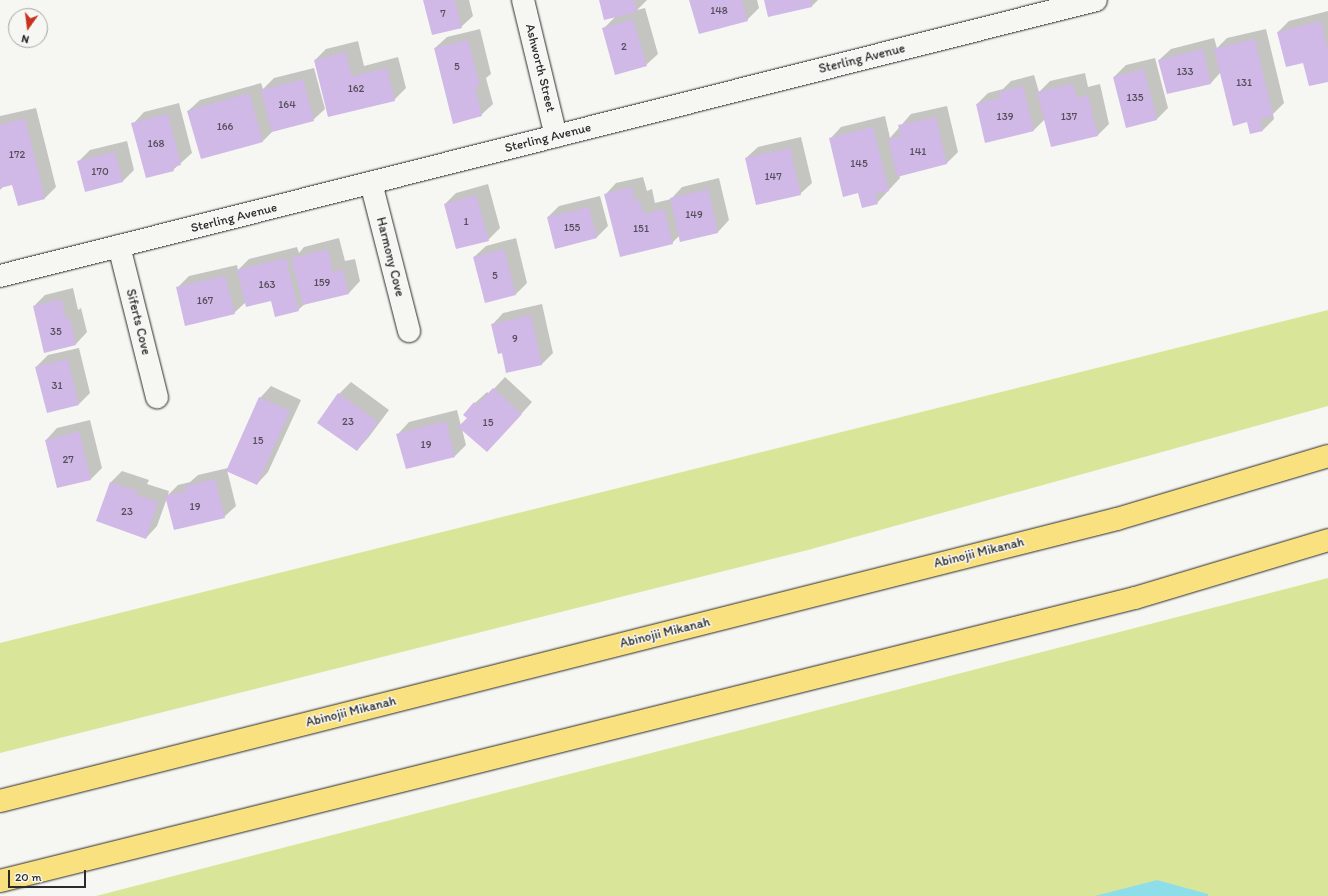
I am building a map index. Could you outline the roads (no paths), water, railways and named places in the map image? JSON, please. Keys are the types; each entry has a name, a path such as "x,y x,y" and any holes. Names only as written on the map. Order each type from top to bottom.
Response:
{"main road":[{"name":"Abinojii Mikanah","path":"0,801 1117,519 1328,456"},
{"path":"0,881 1127,600 1328,540"}],"street":[{"name":"Ashworth Street","path":"523,0 556,136"},
{"name":"Sterling Avenue","path":"0,276 1096,0"},
{"name":"Harmony Cove","path":"371,183 409,331"},
{"name":"Siferts Cove","path":"119,246 157,398"}],"water":[{"path":"1157,880 1208,894 1208,896 1095,896"}]}
